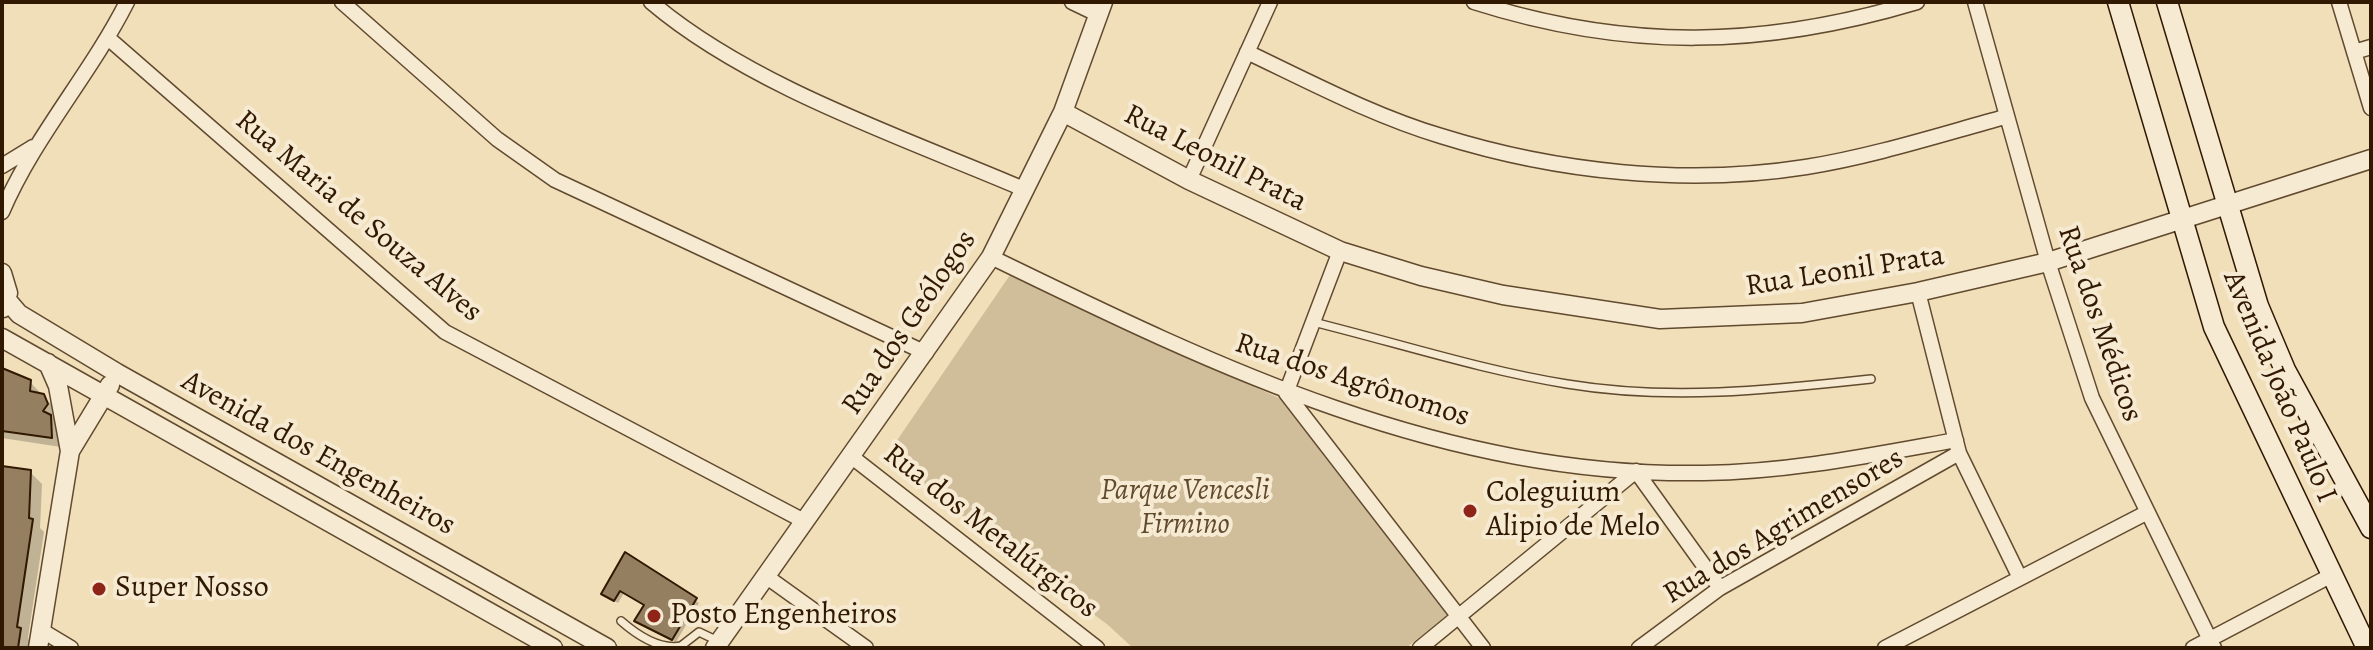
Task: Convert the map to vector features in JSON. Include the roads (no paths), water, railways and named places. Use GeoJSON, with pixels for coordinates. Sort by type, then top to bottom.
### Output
{"type":"FeatureCollection","features":[{"type":"Feature","properties":{"kind":"main road","name":"Avenida João Paulo I"},"geometry":{"type":"LineString","coordinates":[[2118,2],[2214,327],[2330,576],[2367,648]]}},
{"type":"Feature","properties":{"kind":"main road","name":"Avenida João Paulo I"},"geometry":{"type":"LineString","coordinates":[[2167,2],[2258,306],[2285,370],[2371,528]]}},
{"type":"Feature","properties":{"kind":"street"},"geometry":{"type":"LineString","coordinates":[[2,212],[37,145],[108,38],[127,2]]}},
{"type":"Feature","properties":{"kind":"street"},"geometry":{"type":"LineString","coordinates":[[342,2],[497,139],[555,180],[926,353]]}},
{"type":"Feature","properties":{"kind":"street"},"geometry":{"type":"LineString","coordinates":[[651,2],[682,29],[771,80],[1026,190]]}},
{"type":"Feature","properties":{"kind":"street"},"geometry":{"type":"LineString","coordinates":[[1072,2],[1100,8]]}},
{"type":"Feature","properties":{"kind":"street"},"geometry":{"type":"LineString","coordinates":[[1189,180],[1270,2]]}},
{"type":"Feature","properties":{"kind":"street"},"geometry":{"type":"LineString","coordinates":[[1474,2],[1536,21],[1603,34],[1679,40],[1776,33],[1850,22],[1917,2]]}},
{"type":"Feature","properties":{"kind":"street","name":"Rua dos Médicos"},"geometry":{"type":"LineString","coordinates":[[1975,2],[2005,117],[2092,398],[2212,644]]}},
{"type":"Feature","properties":{"kind":"street"},"geometry":{"type":"LineString","coordinates":[[2339,2],[2371,108]]}},
{"type":"Feature","properties":{"kind":"street","name":"Rua dos Geólogos"},"geometry":{"type":"LineString","coordinates":[[717,645],[991,257],[1063,112],[1100,8]]}},
{"type":"Feature","properties":{"kind":"street","name":"Rua Maria de Souza Alves"},"geometry":{"type":"LineString","coordinates":[[108,38],[445,332],[804,521]]}},
{"type":"Feature","properties":{"kind":"street"},"geometry":{"type":"LineString","coordinates":[[2354,52],[2371,47]]}},
{"type":"Feature","properties":{"kind":"street"},"geometry":{"type":"LineString","coordinates":[[1247,52],[1360,106],[1440,136],[1581,169],[1726,173],[1803,167],[1864,156],[2005,117]]}},
{"type":"Feature","properties":{"kind":"street","name":"Rua Leonil Prata"},"geometry":{"type":"LineString","coordinates":[[1063,112],[1189,180],[1340,251],[1421,276],[1503,295],[1660,319],[1802,313],[1918,292],[2048,262],[2181,217],[2371,159]]}},
{"type":"Feature","properties":{"kind":"street"},"geometry":{"type":"LineString","coordinates":[[2,166],[37,145]]}},
{"type":"Feature","properties":{"kind":"street"},"geometry":{"type":"LineString","coordinates":[[1340,251],[1286,393],[1483,648]]}},
{"type":"Feature","properties":{"kind":"street","name":"Rua dos Agrônomos"},"geometry":{"type":"LineString","coordinates":[[991,257],[1172,345],[1286,393],[1376,423],[1466,447],[1558,464],[1704,473],[1822,464],[1958,447]]}},
{"type":"Feature","properties":{"kind":"street"},"geometry":{"type":"LineString","coordinates":[[3,270],[4,305]]}},
{"type":"Feature","properties":{"kind":"street"},"geometry":{"type":"LineString","coordinates":[[1918,292],[1958,447],[2020,578]]}},
{"type":"Feature","properties":{"kind":"street","name":"Avenida dos Engenheiros"},"geometry":{"type":"LineString","coordinates":[[4,305],[117,373],[607,648]]}},
{"type":"Feature","properties":{"kind":"street","name":"Avenida dos Engenheiros"},"geometry":{"type":"LineString","coordinates":[[2,338],[553,648]]}},
{"type":"Feature","properties":{"kind":"street"},"geometry":{"type":"LineString","coordinates":[[48,363],[60,395],[70,451],[40,639],[71,648]]}},
{"type":"Feature","properties":{"kind":"street"},"geometry":{"type":"LineString","coordinates":[[70,451],[117,373]]}},
{"type":"Feature","properties":{"kind":"street","name":"Rua dos Agrimensores"},"geometry":{"type":"LineString","coordinates":[[1639,648],[1720,588],[1958,447]]}},
{"type":"Feature","properties":{"kind":"street","name":"Rua dos Metalúrgicos"},"geometry":{"type":"LineString","coordinates":[[852,457],[1097,648]]}},
{"type":"Feature","properties":{"kind":"street"},"geometry":{"type":"LineString","coordinates":[[1420,648],[1636,471],[1720,588]]}},
{"type":"Feature","properties":{"kind":"street"},"geometry":{"type":"LineString","coordinates":[[1885,648],[2146,513]]}},
{"type":"Feature","properties":{"kind":"street"},"geometry":{"type":"LineString","coordinates":[[2193,648],[2212,644],[2330,576]]}},
{"type":"Feature","properties":{"kind":"street"},"geometry":{"type":"LineString","coordinates":[[767,577],[866,648]]}},
{"type":"Feature","properties":{"kind":"street"},"geometry":{"type":"LineString","coordinates":[[565,648],[575,629]]}},
{"type":"Feature","properties":{"kind":"lane"},"geometry":{"type":"LineString","coordinates":[[1313,322],[1489,370],[1584,386],[1651,393],[1721,393],[1871,379]]}},
{"type":"Feature","properties":{"kind":"lane"},"geometry":{"type":"LineString","coordinates":[[621,621],[636,634],[659,645],[681,646],[699,632],[717,645]]}},
{"type":"Feature","properties":{"kind":"place","name":"Coleguium Alipio de Melo"},"geometry":{"type":"Point","coordinates":[1470,511]}},
{"type":"Feature","properties":{"kind":"place","name":"Super Nosso"},"geometry":{"type":"Point","coordinates":[99,589]}},
{"type":"Feature","properties":{"kind":"place","name":"Posto Engenheiros"},"geometry":{"type":"Point","coordinates":[654,616]}},
{"type":"Feature","properties":{"kind":"park label","name":"Parque Vencesli Firmino"},"geometry":{"type":"Point","coordinates":[1185,509]}}]}
